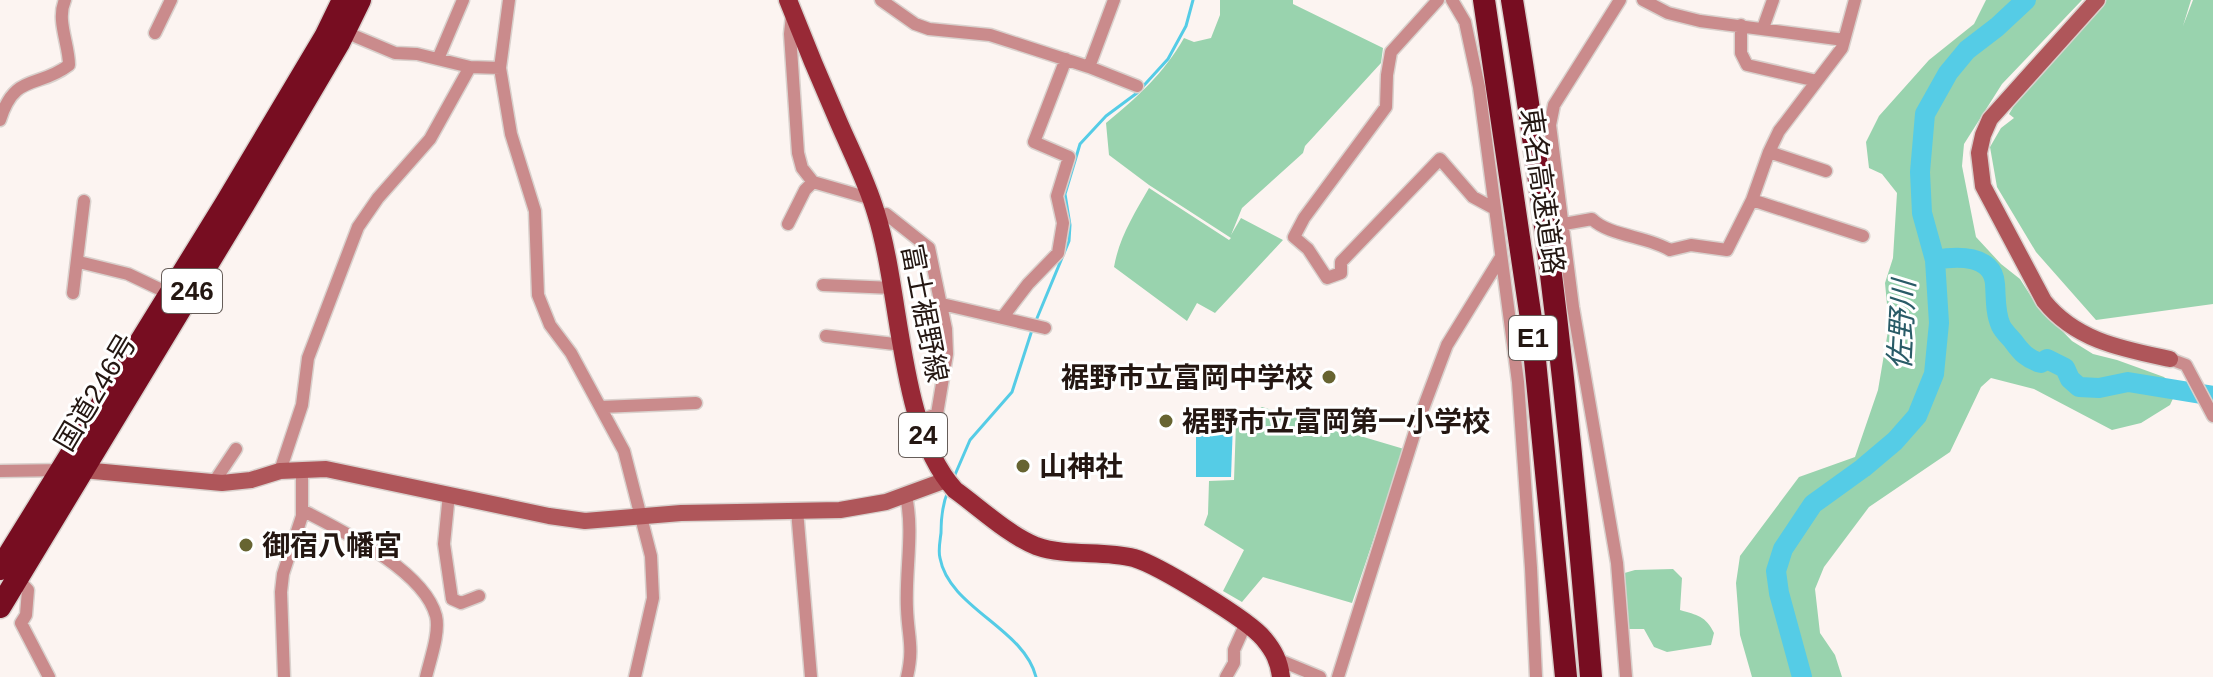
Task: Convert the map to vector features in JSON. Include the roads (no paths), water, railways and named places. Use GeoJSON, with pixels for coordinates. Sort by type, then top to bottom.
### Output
{"type":"FeatureCollection","features":[{"type":"Feature","properties":{"kind":"highway","name":"国道246号"},"geometry":{"type":"LineString","coordinates":[[73,470],[170,294],[325,37],[343,0]]}},
{"type":"Feature","properties":{"kind":"highway","name":"国道246号"},"geometry":{"type":"LineString","coordinates":[[0,607],[6,571],[244,204],[345,32],[360,0]]}},
{"type":"Feature","properties":{"kind":"highway","name":"東名高速道路"},"geometry":{"type":"LineString","coordinates":[[1484,0],[1531,319],[1566,677]]}},
{"type":"Feature","properties":{"kind":"highway","name":"東名高速道路"},"geometry":{"type":"LineString","coordinates":[[1512,0],[1556,314],[1581,546],[1591,677]]}},
{"type":"Feature","properties":{"kind":"main road","name":"富士裾野線"},"geometry":{"type":"LineString","coordinates":[[789,4],[875,208],[918,421],[929,452],[946,480],[955,490],[1024,540],[1039,547],[1134,558],[1157,567],[1262,636],[1280,668]]}},
{"type":"Feature","properties":{"kind":"street"},"geometry":{"type":"LineString","coordinates":[[0,120],[5,103],[19,87],[69,65],[62,26],[65,0]]}},
{"type":"Feature","properties":{"kind":"street"},"geometry":{"type":"LineString","coordinates":[[155,33],[171,0]]}},
{"type":"Feature","properties":{"kind":"street"},"geometry":{"type":"LineString","coordinates":[[438,59],[463,0]]}},
{"type":"Feature","properties":{"kind":"street"},"geometry":{"type":"LineString","coordinates":[[509,0],[500,68],[511,134],[535,211],[538,295],[550,325],[571,353],[624,451],[651,556],[653,598],[635,677]]}},
{"type":"Feature","properties":{"kind":"street"},"geometry":{"type":"LineString","coordinates":[[881,0],[904,17],[929,29],[990,35],[1137,86]]}},
{"type":"Feature","properties":{"kind":"street"},"geometry":{"type":"LineString","coordinates":[[1089,67],[1114,0]]}},
{"type":"Feature","properties":{"kind":"street"},"geometry":{"type":"LineString","coordinates":[[1438,0],[1391,52],[1386,107],[1304,218],[1294,237],[1308,249],[1327,278],[1341,273],[1341,262],[1440,159],[1473,197],[1495,209]]}},
{"type":"Feature","properties":{"kind":"street"},"geometry":{"type":"LineString","coordinates":[[1452,0],[1465,22],[1479,87],[1518,382],[1536,677]]}},
{"type":"Feature","properties":{"kind":"street"},"geometry":{"type":"LineString","coordinates":[[1620,0],[1554,105],[1550,125],[1573,307],[1617,563],[1626,677]]}},
{"type":"Feature","properties":{"kind":"street"},"geometry":{"type":"LineString","coordinates":[[1643,0],[1668,13],[1700,21],[1844,40]]}},
{"type":"Feature","properties":{"kind":"street"},"geometry":{"type":"LineString","coordinates":[[1763,28],[1773,0]]}},
{"type":"Feature","properties":{"kind":"street"},"geometry":{"type":"LineString","coordinates":[[1564,224],[1592,219],[1599,227],[1656,242],[1670,250],[1691,245],[1727,250],[1752,200],[1779,131],[1842,48],[1855,0]]}},
{"type":"Feature","properties":{"kind":"street"},"geometry":{"type":"LineString","coordinates":[[2097,0],[1990,119],[1979,153],[1983,186],[2044,301],[2057,317],[2097,341],[2186,365],[2213,416]]}},
{"type":"Feature","properties":{"kind":"street"},"geometry":{"type":"LineString","coordinates":[[789,4],[798,153],[802,168],[813,182],[886,214],[929,248],[942,304],[947,354],[937,414],[918,421]]}},
{"type":"Feature","properties":{"kind":"street"},"geometry":{"type":"LineString","coordinates":[[1741,25],[1741,53],[1747,65],[1817,81]]}},
{"type":"Feature","properties":{"kind":"street"},"geometry":{"type":"LineString","coordinates":[[345,32],[395,53],[470,67],[500,68]]}},
{"type":"Feature","properties":{"kind":"street"},"geometry":{"type":"LineString","coordinates":[[1002,318],[1028,284],[1055,259],[1060,243],[1063,223],[1057,196],[1069,157],[1034,142],[1066,59]]}},
{"type":"Feature","properties":{"kind":"street"},"geometry":{"type":"LineString","coordinates":[[280,471],[302,405],[308,358],[358,227],[430,139],[470,67]]}},
{"type":"Feature","properties":{"kind":"street"},"geometry":{"type":"LineString","coordinates":[[0,88],[5,103]]}},
{"type":"Feature","properties":{"kind":"street"},"geometry":{"type":"LineString","coordinates":[[1769,152],[1826,171]]}},
{"type":"Feature","properties":{"kind":"street"},"geometry":{"type":"LineString","coordinates":[[788,224],[805,190],[813,182]]}},
{"type":"Feature","properties":{"kind":"street"},"geometry":{"type":"LineString","coordinates":[[1752,200],[1863,236]]}},
{"type":"Feature","properties":{"kind":"street"},"geometry":{"type":"LineString","coordinates":[[73,293],[84,201]]}},
{"type":"Feature","properties":{"kind":"street"},"geometry":{"type":"LineString","coordinates":[[1338,677],[1418,422],[1447,345],[1501,257]]}},
{"type":"Feature","properties":{"kind":"street"},"geometry":{"type":"LineString","coordinates":[[79,262],[128,274],[170,294]]}},
{"type":"Feature","properties":{"kind":"street"},"geometry":{"type":"LineString","coordinates":[[823,285],[893,288]]}},
{"type":"Feature","properties":{"kind":"street"},"geometry":{"type":"LineString","coordinates":[[942,304],[1045,328]]}},
{"type":"Feature","properties":{"kind":"street"},"geometry":{"type":"LineString","coordinates":[[826,336],[903,345]]}},
{"type":"Feature","properties":{"kind":"street"},"geometry":{"type":"LineString","coordinates":[[601,407],[696,403]]}},
{"type":"Feature","properties":{"kind":"street"},"geometry":{"type":"LineString","coordinates":[[214,482],[236,449]]}},
{"type":"Feature","properties":{"kind":"street"},"geometry":{"type":"LineString","coordinates":[[0,471],[73,470],[214,482],[251,480],[280,471],[334,471],[585,521],[694,512],[869,507],[946,480]]}},
{"type":"Feature","properties":{"kind":"street"},"geometry":{"type":"LineString","coordinates":[[284,677],[281,592],[283,574],[302,510],[302,470]]}},
{"type":"Feature","properties":{"kind":"street"},"geometry":{"type":"LineString","coordinates":[[449,494],[444,544],[452,599],[461,603],[479,596]]}},
{"type":"Feature","properties":{"kind":"street"},"geometry":{"type":"LineString","coordinates":[[906,496],[911,516],[907,610],[912,645],[907,677]]}},
{"type":"Feature","properties":{"kind":"street"},"geometry":{"type":"LineString","coordinates":[[302,510],[371,549],[427,593],[437,618],[426,677]]}},
{"type":"Feature","properties":{"kind":"street"},"geometry":{"type":"LineString","coordinates":[[797,510],[811,677]]}},
{"type":"Feature","properties":{"kind":"street"},"geometry":{"type":"LineString","coordinates":[[6,571],[28,590],[26,615],[21,623],[49,677]]}},
{"type":"Feature","properties":{"kind":"street"},"geometry":{"type":"LineString","coordinates":[[1226,677],[1234,663],[1234,650],[1246,623]]}},
{"type":"Feature","properties":{"kind":"street"},"geometry":{"type":"LineString","coordinates":[[1280,668],[1320,677]]}},
{"type":"Feature","properties":{"kind":"water"},"geometry":{"type":"Polygon","coordinates":[[[1196,422],[1233,423],[1231,477],[1196,477],[1196,422]]]}},
{"type":"Feature","properties":{"kind":"waterway"},"geometry":{"type":"LineString","coordinates":[[1035,323],[1069,241],[1065,194],[1080,144],[1106,116],[1137,93],[1168,59],[1186,26],[1193,0]]}},
{"type":"Feature","properties":{"kind":"waterway","name":"佐野川"},"geometry":{"type":"LineString","coordinates":[[1802,677],[1779,593],[1776,571],[1783,549],[1813,504],[1895,441],[1917,416],[1934,374],[1939,323],[1935,260],[1922,213],[1920,172],[1925,114],[1948,73],[1967,50],[2026,0]]}},
{"type":"Feature","properties":{"kind":"waterway"},"geometry":{"type":"LineString","coordinates":[[1935,260],[1972,259],[1988,267],[1993,274],[1998,316],[2004,330],[2028,357],[2041,363],[2047,359],[2065,368],[2070,379],[2079,387],[2099,388],[2128,382],[2213,396]]}},
{"type":"Feature","properties":{"kind":"waterway"},"geometry":{"type":"LineString","coordinates":[[954,477],[970,440],[1012,392],[1032,330]]}},
{"type":"Feature","properties":{"kind":"waterway"},"geometry":{"type":"LineString","coordinates":[[948,491],[942,512],[939,549],[946,575],[971,605],[1017,645],[1029,660],[1036,677]]}},
{"type":"Feature","properties":{"kind":"place","name":"裾野市立富岡中学校"},"geometry":{"type":"Point","coordinates":[1329,377]}},
{"type":"Feature","properties":{"kind":"place","name":"裾野市立富岡第一小学校"},"geometry":{"type":"Point","coordinates":[1166,421]}},
{"type":"Feature","properties":{"kind":"place","name":"山神社"},"geometry":{"type":"Point","coordinates":[1023,466]}},
{"type":"Feature","properties":{"kind":"place","name":"御宿八幡宮"},"geometry":{"type":"Point","coordinates":[246,545]}}]}
